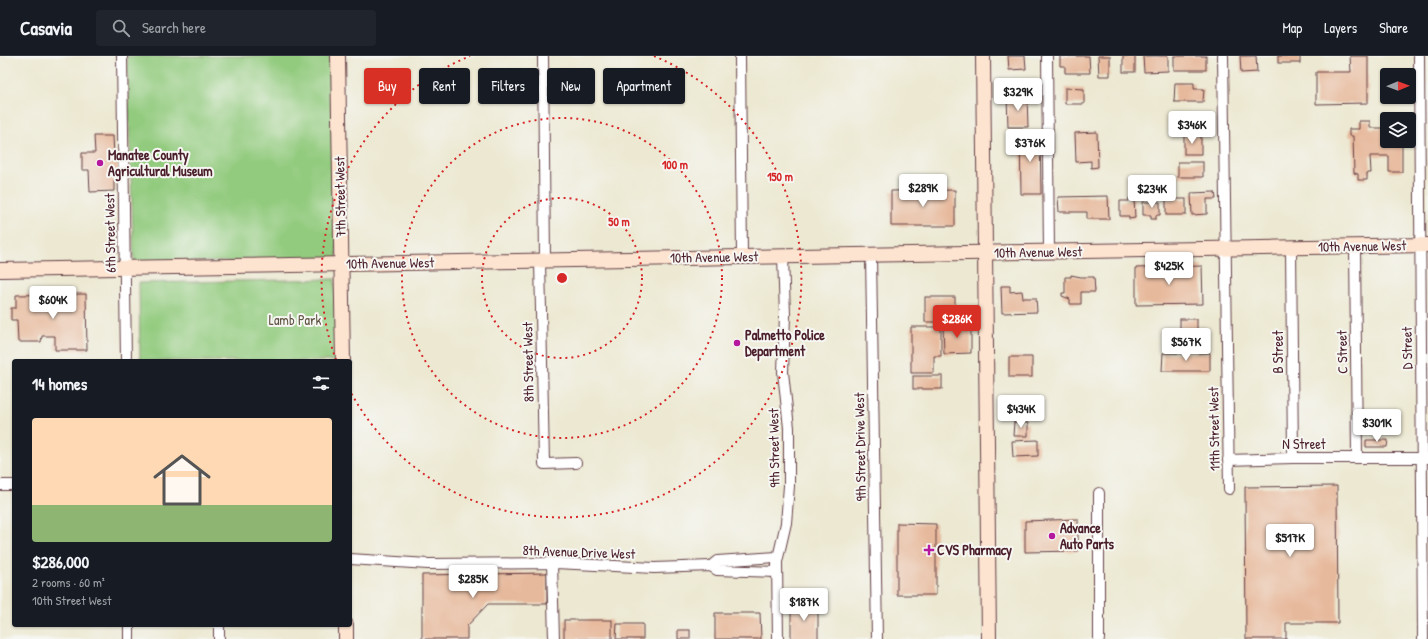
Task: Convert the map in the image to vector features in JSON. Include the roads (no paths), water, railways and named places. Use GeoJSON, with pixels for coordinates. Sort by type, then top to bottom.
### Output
{"type":"FeatureCollection","features":[{"type":"Feature","properties":{"kind":"street","name":"6th Street West"},"geometry":{"type":"LineString","coordinates":[[122,56],[126,359]]}},
{"type":"Feature","properties":{"kind":"street","name":"7th Street West"},"geometry":{"type":"LineString","coordinates":[[338,56],[342,359]]}},
{"type":"Feature","properties":{"kind":"street","name":"8th Street West"},"geometry":{"type":"LineString","coordinates":[[543,56],[542,260],[544,464],[576,463]]}},
{"type":"Feature","properties":{"kind":"street"},"geometry":{"type":"LineString","coordinates":[[740,56],[742,256]]}},
{"type":"Feature","properties":{"kind":"street"},"geometry":{"type":"LineString","coordinates":[[983,56],[988,639]]}},
{"type":"Feature","properties":{"kind":"street"},"geometry":{"type":"LineString","coordinates":[[1047,56],[1049,252]]}},
{"type":"Feature","properties":{"kind":"street","name":"11th Street West"},"geometry":{"type":"LineString","coordinates":[[1223,56],[1229,489]]}},
{"type":"Feature","properties":{"kind":"street","name":"D Street"},"geometry":{"type":"LineString","coordinates":[[1419,56],[1424,245],[1425,458],[1423,639]]}},
{"type":"Feature","properties":{"kind":"street","name":"10th Avenue West"},"geometry":{"type":"LineString","coordinates":[[0,270],[1424,245]]}},
{"type":"Feature","properties":{"kind":"street","name":"C Street"},"geometry":{"type":"LineString","coordinates":[[1355,246],[1357,458]]}},
{"type":"Feature","properties":{"kind":"street","name":"B Street"},"geometry":{"type":"LineString","coordinates":[[1292,247],[1292,458]]}},
{"type":"Feature","properties":{"kind":"street","name":"9th Street Drive West"},"geometry":{"type":"LineString","coordinates":[[871,255],[877,639]]}},
{"type":"Feature","properties":{"kind":"street","name":"9th Street West"},"geometry":{"type":"LineString","coordinates":[[778,639],[777,558],[786,523],[790,486],[789,428],[783,372],[783,256]]}},
{"type":"Feature","properties":{"kind":"street","name":"N Street"},"geometry":{"type":"LineString","coordinates":[[1228,460],[1292,458],[1425,458]]}},
{"type":"Feature","properties":{"kind":"street"},"geometry":{"type":"LineString","coordinates":[[0,485],[12,484]]}},
{"type":"Feature","properties":{"kind":"street"},"geometry":{"type":"LineString","coordinates":[[1099,493],[1099,639]]}},
{"type":"Feature","properties":{"kind":"street","name":"8th Avenue Drive West"},"geometry":{"type":"LineString","coordinates":[[711,566],[717,561],[777,558]]}},
{"type":"Feature","properties":{"kind":"street","name":"8th Avenue Drive West"},"geometry":{"type":"LineString","coordinates":[[352,559],[428,564],[552,563],[654,568],[711,566],[717,570],[776,572]]}},
{"type":"Feature","properties":{"kind":"street"},"geometry":{"type":"LineString","coordinates":[[552,563],[554,639]]}},
{"type":"Feature","properties":{"kind":"street"},"geometry":{"type":"LineString","coordinates":[[129,627],[129,639]]}},
{"type":"Feature","properties":{"kind":"street"},"geometry":{"type":"LineString","coordinates":[[219,627],[219,639]]}},
{"type":"Feature","properties":{"kind":"street"},"geometry":{"type":"LineString","coordinates":[[346,627],[346,639]]}},
{"type":"Feature","properties":{"kind":"place","name":"Manatee County Agricultural Museum"},"geometry":{"type":"Point","coordinates":[100,163]}},
{"type":"Feature","properties":{"kind":"place","name":"Palmetto Police Department"},"geometry":{"type":"Point","coordinates":[737,343]}},
{"type":"Feature","properties":{"kind":"place","name":"Advance Auto Parts"},"geometry":{"type":"Point","coordinates":[1052,536]}},
{"type":"Feature","properties":{"kind":"place","name":"CVS Pharmacy"},"geometry":{"type":"Point","coordinates":[929,550]}},
{"type":"Feature","properties":{"kind":"park label","name":"Lamb Park"},"geometry":{"type":"Point","coordinates":[295,320]}}]}
